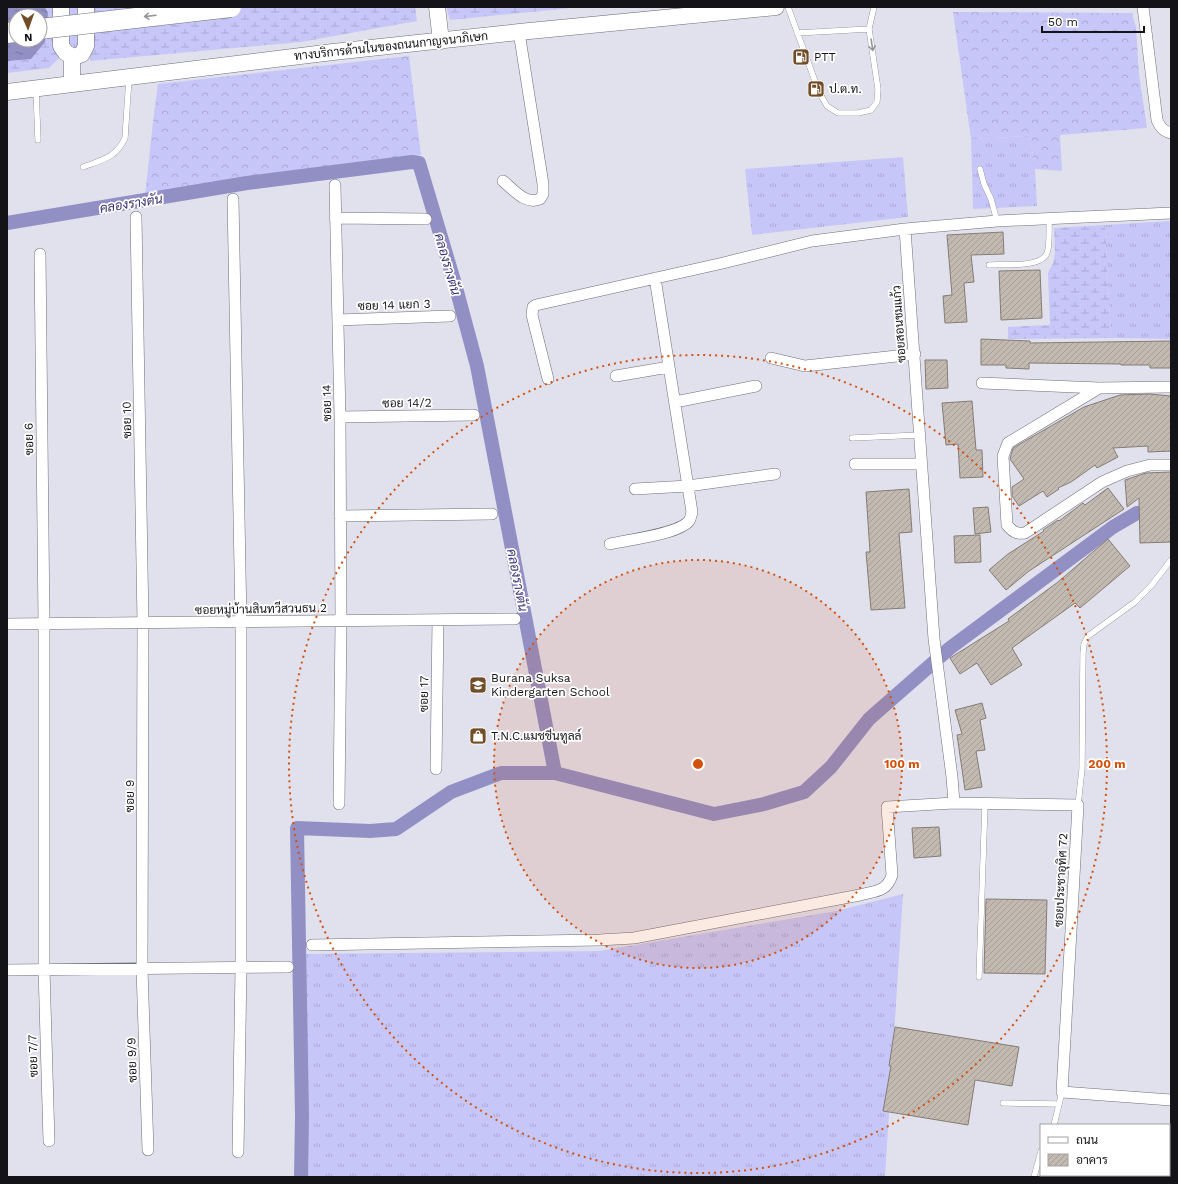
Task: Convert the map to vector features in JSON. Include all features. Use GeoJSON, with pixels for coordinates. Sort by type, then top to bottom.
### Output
{"type":"FeatureCollection","features":[{"type":"Feature","properties":{"kind":"highway"},"geometry":{"type":"LineString","coordinates":[[48,28],[231,7]]}},
{"type":"Feature","properties":{"kind":"main road"},"geometry":{"type":"LineString","coordinates":[[61,7],[61,46],[66,54],[72,56],[82,54],[86,46],[86,7]]}},
{"type":"Feature","properties":{"kind":"main road"},"geometry":{"type":"LineString","coordinates":[[437,7],[442,41]]}},
{"type":"Feature","properties":{"kind":"main road","name":"ทางบริการด้านในของถนนกาญจนาภิเษก"},"geometry":{"type":"LineString","coordinates":[[7,92],[333,52],[747,8],[776,7]]}},
{"type":"Feature","properties":{"kind":"main road"},"geometry":{"type":"LineString","coordinates":[[72,56],[72,84]]}},
{"type":"Feature","properties":{"kind":"street"},"geometry":{"type":"LineString","coordinates":[[1143,7],[1157,120],[1160,127],[1166,132],[1171,132]]}},
{"type":"Feature","properties":{"kind":"street"},"geometry":{"type":"LineString","coordinates":[[503,181],[525,199],[540,199],[543,194],[543,184],[519,32]]}},
{"type":"Feature","properties":{"kind":"street","name":"ซอย 14"},"geometry":{"type":"LineString","coordinates":[[335,185],[340,416],[341,621],[339,804]]}},
{"type":"Feature","properties":{"kind":"street"},"geometry":{"type":"LineString","coordinates":[[233,199],[241,622],[238,1152]]}},
{"type":"Feature","properties":{"kind":"street"},"geometry":{"type":"LineString","coordinates":[[548,379],[532,315],[533,307],[542,303],[812,241],[905,229],[997,221],[1171,213]]}},
{"type":"Feature","properties":{"kind":"street","name":"ซอย 10"},"geometry":{"type":"LineString","coordinates":[[136,217],[143,623]]}},
{"type":"Feature","properties":{"kind":"street"},"geometry":{"type":"LineString","coordinates":[[335,218],[426,219]]}},
{"type":"Feature","properties":{"kind":"street","name":"ซอยสอนชมแก้ว"},"geometry":{"type":"LineString","coordinates":[[905,229],[934,639],[954,803]]}},
{"type":"Feature","properties":{"kind":"street","name":"ซอย 6"},"geometry":{"type":"LineString","coordinates":[[40,254],[44,623],[44,969]]}},
{"type":"Feature","properties":{"kind":"street"},"geometry":{"type":"LineString","coordinates":[[610,544],[671,531],[684,525],[690,520],[692,512],[655,278]]}},
{"type":"Feature","properties":{"kind":"street","name":"ซอย 14 แยก 3"},"geometry":{"type":"LineString","coordinates":[[338,320],[450,316]]}},
{"type":"Feature","properties":{"kind":"street"},"geometry":{"type":"LineString","coordinates":[[771,358],[805,366],[914,354]]}},
{"type":"Feature","properties":{"kind":"street"},"geometry":{"type":"LineString","coordinates":[[616,376],[669,367]]}},
{"type":"Feature","properties":{"kind":"street"},"geometry":{"type":"LineString","coordinates":[[982,383],[1099,388],[1171,387]]}},
{"type":"Feature","properties":{"kind":"street"},"geometry":{"type":"LineString","coordinates":[[675,402],[756,386]]}},
{"type":"Feature","properties":{"kind":"street"},"geometry":{"type":"LineString","coordinates":[[1099,388],[1008,443],[1003,456],[1007,525],[1012,531],[1017,534],[1025,533],[1102,482],[1127,471],[1150,465],[1171,465]]}},
{"type":"Feature","properties":{"kind":"street","name":"ซอย 14/2"},"geometry":{"type":"LineString","coordinates":[[340,416],[474,415]]}},
{"type":"Feature","properties":{"kind":"street"},"geometry":{"type":"LineString","coordinates":[[855,464],[922,464]]}},
{"type":"Feature","properties":{"kind":"street"},"geometry":{"type":"LineString","coordinates":[[635,489],[688,486],[775,474]]}},
{"type":"Feature","properties":{"kind":"street"},"geometry":{"type":"LineString","coordinates":[[340,516],[492,514]]}},
{"type":"Feature","properties":{"kind":"street","name":"ซอยหมู่บ้านสินทวีสวนธน 2"},"geometry":{"type":"LineString","coordinates":[[7,624],[516,619]]}},
{"type":"Feature","properties":{"kind":"street","name":"ซอย 17"},"geometry":{"type":"LineString","coordinates":[[436,769],[438,620]]}},
{"type":"Feature","properties":{"kind":"street","name":"ซอย 9"},"geometry":{"type":"LineString","coordinates":[[142,969],[143,623]]}},
{"type":"Feature","properties":{"kind":"street"},"geometry":{"type":"LineString","coordinates":[[312,945],[634,938],[860,895],[884,888],[890,882],[892,875],[887,807],[954,803],[1078,805]]}},
{"type":"Feature","properties":{"kind":"street","name":"ซอยประชาอุทิศ 72"},"geometry":{"type":"LineString","coordinates":[[1062,1092],[1078,805]]}},
{"type":"Feature","properties":{"kind":"street"},"geometry":{"type":"LineString","coordinates":[[7,970],[288,967]]}},
{"type":"Feature","properties":{"kind":"street","name":"ซอย 7/7"},"geometry":{"type":"LineString","coordinates":[[44,969],[49,1141]]}},
{"type":"Feature","properties":{"kind":"street","name":"ซอย 9/9"},"geometry":{"type":"LineString","coordinates":[[142,969],[148,1150]]}},
{"type":"Feature","properties":{"kind":"street"},"geometry":{"type":"LineString","coordinates":[[1062,1092],[1171,1100]]}},
{"type":"Feature","properties":{"kind":"lane"},"geometry":{"type":"LineString","coordinates":[[788,7],[819,92],[827,106],[838,113],[858,113],[871,110],[877,102],[878,89],[870,29],[874,7]]}},
{"type":"Feature","properties":{"kind":"lane"},"geometry":{"type":"LineString","coordinates":[[798,33],[870,29]]}},
{"type":"Feature","properties":{"kind":"lane"},"geometry":{"type":"LineString","coordinates":[[83,167],[111,156],[118,152],[122,145],[125,138],[129,78]]}},
{"type":"Feature","properties":{"kind":"lane"},"geometry":{"type":"LineString","coordinates":[[36,88],[38,140]]}},
{"type":"Feature","properties":{"kind":"lane"},"geometry":{"type":"LineString","coordinates":[[980,169],[997,221]]}},
{"type":"Feature","properties":{"kind":"lane"},"geometry":{"type":"LineString","coordinates":[[989,265],[1032,263],[1042,260],[1047,253],[1049,219]]}},
{"type":"Feature","properties":{"kind":"lane"},"geometry":{"type":"LineString","coordinates":[[852,438],[920,435]]}},
{"type":"Feature","properties":{"kind":"lane"},"geometry":{"type":"LineString","coordinates":[[1078,805],[1082,769],[1084,644],[1088,636],[1140,597],[1151,586],[1171,560]]}},
{"type":"Feature","properties":{"kind":"lane"},"geometry":{"type":"LineString","coordinates":[[979,977],[985,804]]}},
{"type":"Feature","properties":{"kind":"lane"},"geometry":{"type":"LineString","coordinates":[[1054,1124],[1062,1092]]}},
{"type":"Feature","properties":{"kind":"lane"},"geometry":{"type":"LineString","coordinates":[[1003,1103],[1059,1104]]}},
{"type":"Feature","properties":{"kind":"lane"},"geometry":{"type":"LineString","coordinates":[[1034,1177],[1040,1155]]}},
{"type":"Feature","properties":{"kind":"green space"},"geometry":{"type":"Polygon","coordinates":[[[7,7],[59,7],[59,58],[49,68],[7,73],[7,7]]]}},
{"type":"Feature","properties":{"kind":"green space"},"geometry":{"type":"Polygon","coordinates":[[[65,7],[82,7],[78,49],[70,50],[66,44],[65,7]]]}},
{"type":"Feature","properties":{"kind":"green space"},"geometry":{"type":"Polygon","coordinates":[[[89,7],[415,7],[417,21],[301,42],[90,61],[89,7]]]}},
{"type":"Feature","properties":{"kind":"green space"},"geometry":{"type":"Polygon","coordinates":[[[446,7],[581,7],[450,20],[446,7]]]}},
{"type":"Feature","properties":{"kind":"green space"},"geometry":{"type":"Polygon","coordinates":[[[953,12],[1132,13],[1136,27],[1139,74],[1147,128],[1060,135],[1062,171],[1035,169],[1030,136],[971,139],[953,12]]]}},
{"type":"Feature","properties":{"kind":"green space"},"geometry":{"type":"Polygon","coordinates":[[[409,56],[421,155],[145,196],[158,84],[409,56]]]}},
{"type":"Feature","properties":{"kind":"green space"},"geometry":{"type":"Polygon","coordinates":[[[1030,136],[1035,169],[1037,206],[973,209],[971,139],[1030,136]]]}},
{"type":"Feature","properties":{"kind":"green space"},"geometry":{"type":"Polygon","coordinates":[[[903,157],[908,217],[752,235],[745,169],[903,157]]]}},
{"type":"Feature","properties":{"kind":"green space"},"geometry":{"type":"Polygon","coordinates":[[[1171,221],[1171,339],[1111,338],[1105,225],[1171,221]]]}},
{"type":"Feature","properties":{"kind":"green space"},"geometry":{"type":"Polygon","coordinates":[[[1105,225],[1111,338],[1008,339],[1008,327],[1050,325],[1048,273],[1053,263],[1055,253],[1054,228],[1105,225]]]}},
{"type":"Feature","properties":{"kind":"green space"},"geometry":{"type":"Polygon","coordinates":[[[903,894],[885,1177],[307,1177],[304,954],[599,951],[836,911],[903,894]]]}},
{"type":"Feature","properties":{"kind":"water"},"geometry":{"type":"Polygon","coordinates":[[[7,7],[46,8],[8,8],[8,48],[40,48],[31,59],[7,61],[7,7]]]}},
{"type":"Feature","properties":{"kind":"building"},"geometry":{"type":"Polygon","coordinates":[[[1003,232],[1004,254],[971,255],[974,282],[964,283],[967,322],[945,323],[943,296],[952,295],[947,235],[1003,232]]]}},
{"type":"Feature","properties":{"kind":"building"},"geometry":{"type":"Polygon","coordinates":[[[1040,270],[1042,318],[1001,320],[999,271],[1040,270]]]}},
{"type":"Feature","properties":{"kind":"building"},"geometry":{"type":"Polygon","coordinates":[[[981,339],[1030,341],[1030,343],[1171,341],[1171,368],[1150,368],[1150,365],[1029,363],[1029,369],[1006,368],[1006,365],[981,365],[981,339]]]}},
{"type":"Feature","properties":{"kind":"building"},"geometry":{"type":"Polygon","coordinates":[[[925,360],[947,360],[948,388],[926,389],[925,360]]]}},
{"type":"Feature","properties":{"kind":"building"},"geometry":{"type":"Polygon","coordinates":[[[1149,394],[1171,396],[1171,451],[1148,452],[1148,446],[1113,448],[1118,457],[1097,468],[1095,465],[1071,482],[1058,488],[1059,489],[1047,497],[1043,491],[1019,506],[1012,496],[1012,487],[1024,479],[1010,459],[1013,448],[1084,407],[1120,395],[1149,394]]]}},
{"type":"Feature","properties":{"kind":"building"},"geometry":{"type":"Polygon","coordinates":[[[972,401],[976,450],[982,450],[983,477],[960,478],[958,444],[946,445],[942,403],[972,401]]]}},
{"type":"Feature","properties":{"kind":"building"},"geometry":{"type":"Polygon","coordinates":[[[1171,472],[1171,542],[1140,543],[1139,498],[1127,507],[1125,480],[1146,473],[1171,472]]]}},
{"type":"Feature","properties":{"kind":"building"},"geometry":{"type":"Polygon","coordinates":[[[1108,488],[1124,509],[1029,571],[1006,590],[989,570],[1008,554],[1044,531],[1043,530],[1058,520],[1059,521],[1083,503],[1085,505],[1108,488]]]}},
{"type":"Feature","properties":{"kind":"building"},"geometry":{"type":"Polygon","coordinates":[[[909,489],[912,532],[899,533],[905,608],[871,610],[866,552],[870,552],[866,492],[909,489]]]}},
{"type":"Feature","properties":{"kind":"building"},"geometry":{"type":"Polygon","coordinates":[[[988,507],[991,532],[975,534],[973,508],[988,507]]]}},
{"type":"Feature","properties":{"kind":"building"},"geometry":{"type":"Polygon","coordinates":[[[980,535],[981,562],[955,563],[954,536],[980,535]]]}},
{"type":"Feature","properties":{"kind":"building"},"geometry":{"type":"Polygon","coordinates":[[[1108,539],[1130,566],[1080,608],[1075,603],[1012,648],[1022,665],[991,685],[977,663],[960,674],[950,658],[1009,621],[1008,619],[1058,582],[1108,539]]]}},
{"type":"Feature","properties":{"kind":"building"},"geometry":{"type":"Polygon","coordinates":[[[982,703],[986,718],[980,720],[985,750],[976,751],[982,787],[965,790],[957,735],[962,734],[955,710],[982,703]]]}},
{"type":"Feature","properties":{"kind":"building"},"geometry":{"type":"Polygon","coordinates":[[[939,827],[941,856],[914,858],[912,828],[939,827]]]}},
{"type":"Feature","properties":{"kind":"building"},"geometry":{"type":"Polygon","coordinates":[[[986,899],[1047,900],[1045,974],[984,973],[986,899]]]}},
{"type":"Feature","properties":{"kind":"building"},"geometry":{"type":"Polygon","coordinates":[[[895,1027],[1019,1047],[1012,1086],[975,1080],[968,1125],[883,1111],[891,1066],[889,1066],[895,1027]]]}},
{"type":"Feature","properties":{"kind":"waterway","name":"คลองรางตัน"},"geometry":{"type":"LineString","coordinates":[[7,223],[247,183],[412,162],[419,163],[455,284],[477,366],[555,773]]}},
{"type":"Feature","properties":{"kind":"waterway"},"geometry":{"type":"LineString","coordinates":[[301,1177],[302,1116],[297,828],[370,831],[396,829],[451,792],[501,773],[555,773],[714,814],[764,804],[804,792],[831,767],[869,719],[950,648],[1113,527],[1137,513],[1171,513]]}},
{"type":"Feature","properties":{"kind":"place","name":"PTT"},"geometry":{"type":"Point","coordinates":[801,57]}},
{"type":"Feature","properties":{"kind":"place","name":"ป.ต.ท."},"geometry":{"type":"Point","coordinates":[816,89]}},
{"type":"Feature","properties":{"kind":"place","name":"Burana Suksa Kindergarten School"},"geometry":{"type":"Point","coordinates":[478,685]}},
{"type":"Feature","properties":{"kind":"place","name":"T.N.C.แมชชีนทูลล์"},"geometry":{"type":"Point","coordinates":[478,736]}}]}
